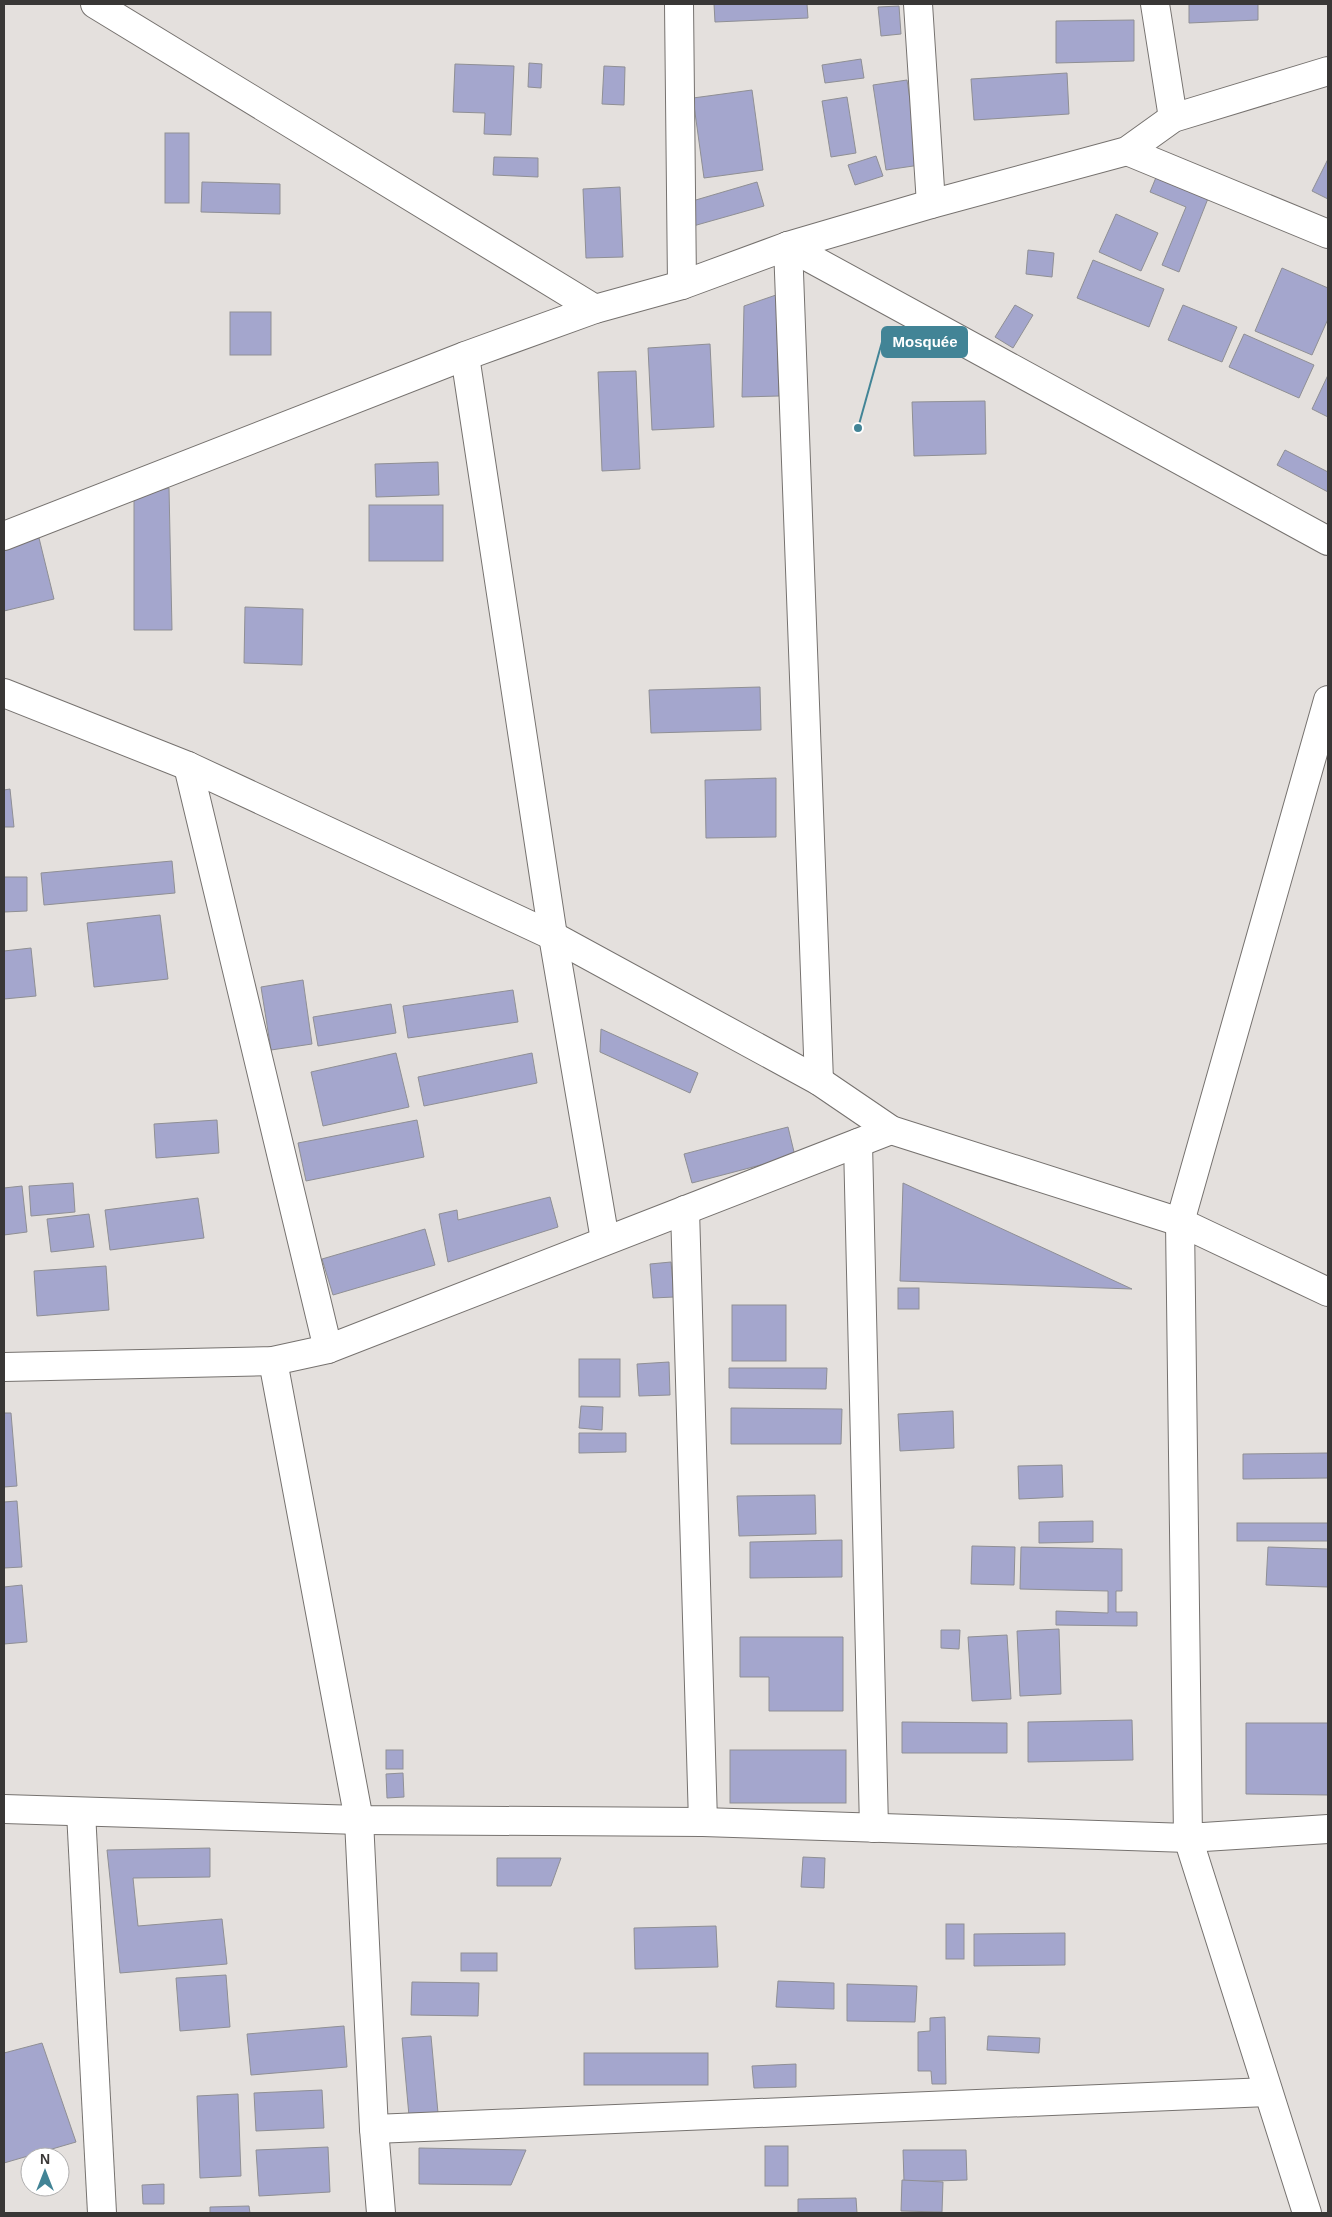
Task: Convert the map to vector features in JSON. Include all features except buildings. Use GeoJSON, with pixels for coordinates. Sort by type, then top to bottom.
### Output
{"type":"FeatureCollection","features":[{"type":"Feature","properties":{"kind":"street"},"geometry":{"type":"LineString","coordinates":[[95,4],[596,309]]}},
{"type":"Feature","properties":{"kind":"street"},"geometry":{"type":"LineString","coordinates":[[680,4],[682,285]]}},
{"type":"Feature","properties":{"kind":"street"},"geometry":{"type":"LineString","coordinates":[[918,4],[931,204]]}},
{"type":"Feature","properties":{"kind":"street"},"geometry":{"type":"LineString","coordinates":[[1154,4],[1173,118]]}},
{"type":"Feature","properties":{"kind":"street"},"geometry":{"type":"LineString","coordinates":[[4,536],[465,356],[596,309],[682,285],[788,246],[931,204],[1128,151],[1173,118],[1328,71]]}},
{"type":"Feature","properties":{"kind":"street"},"geometry":{"type":"LineString","coordinates":[[1128,151],[1328,234]]}},
{"type":"Feature","properties":{"kind":"street"},"geometry":{"type":"LineString","coordinates":[[788,246],[1328,541]]}},
{"type":"Feature","properties":{"kind":"street"},"geometry":{"type":"LineString","coordinates":[[788,246],[819,1081]]}},
{"type":"Feature","properties":{"kind":"street"},"geometry":{"type":"LineString","coordinates":[[465,356],[553,936],[605,1240]]}},
{"type":"Feature","properties":{"kind":"street"},"geometry":{"type":"LineString","coordinates":[[4,693],[188,766],[553,936],[819,1081],[891,1130],[1180,1222],[1328,1292]]}},
{"type":"Feature","properties":{"kind":"street"},"geometry":{"type":"LineString","coordinates":[[1307,2213],[1188,1838],[1180,1222],[1328,700]]}},
{"type":"Feature","properties":{"kind":"street"},"geometry":{"type":"LineString","coordinates":[[188,766],[328,1348]]}},
{"type":"Feature","properties":{"kind":"street"},"geometry":{"type":"LineString","coordinates":[[4,1367],[273,1361],[328,1348],[891,1130]]}},
{"type":"Feature","properties":{"kind":"street"},"geometry":{"type":"LineString","coordinates":[[858,1143],[874,1828]]}},
{"type":"Feature","properties":{"kind":"street"},"geometry":{"type":"LineString","coordinates":[[685,1210],[703,1822]]}},
{"type":"Feature","properties":{"kind":"street"},"geometry":{"type":"LineString","coordinates":[[273,1361],[359,1820],[374,2129],[381,2213]]}},
{"type":"Feature","properties":{"kind":"street"},"geometry":{"type":"LineString","coordinates":[[4,1809],[359,1820],[703,1822],[1188,1838],[1328,1828]]}},
{"type":"Feature","properties":{"kind":"street"},"geometry":{"type":"LineString","coordinates":[[81,1812],[102,2213]]}},
{"type":"Feature","properties":{"kind":"street"},"geometry":{"type":"LineString","coordinates":[[374,2129],[1268,2092]]}},
{"type":"Feature","properties":{"kind":"place","name":"Mosquée"},"geometry":{"type":"Point","coordinates":[858,428]}}]}
